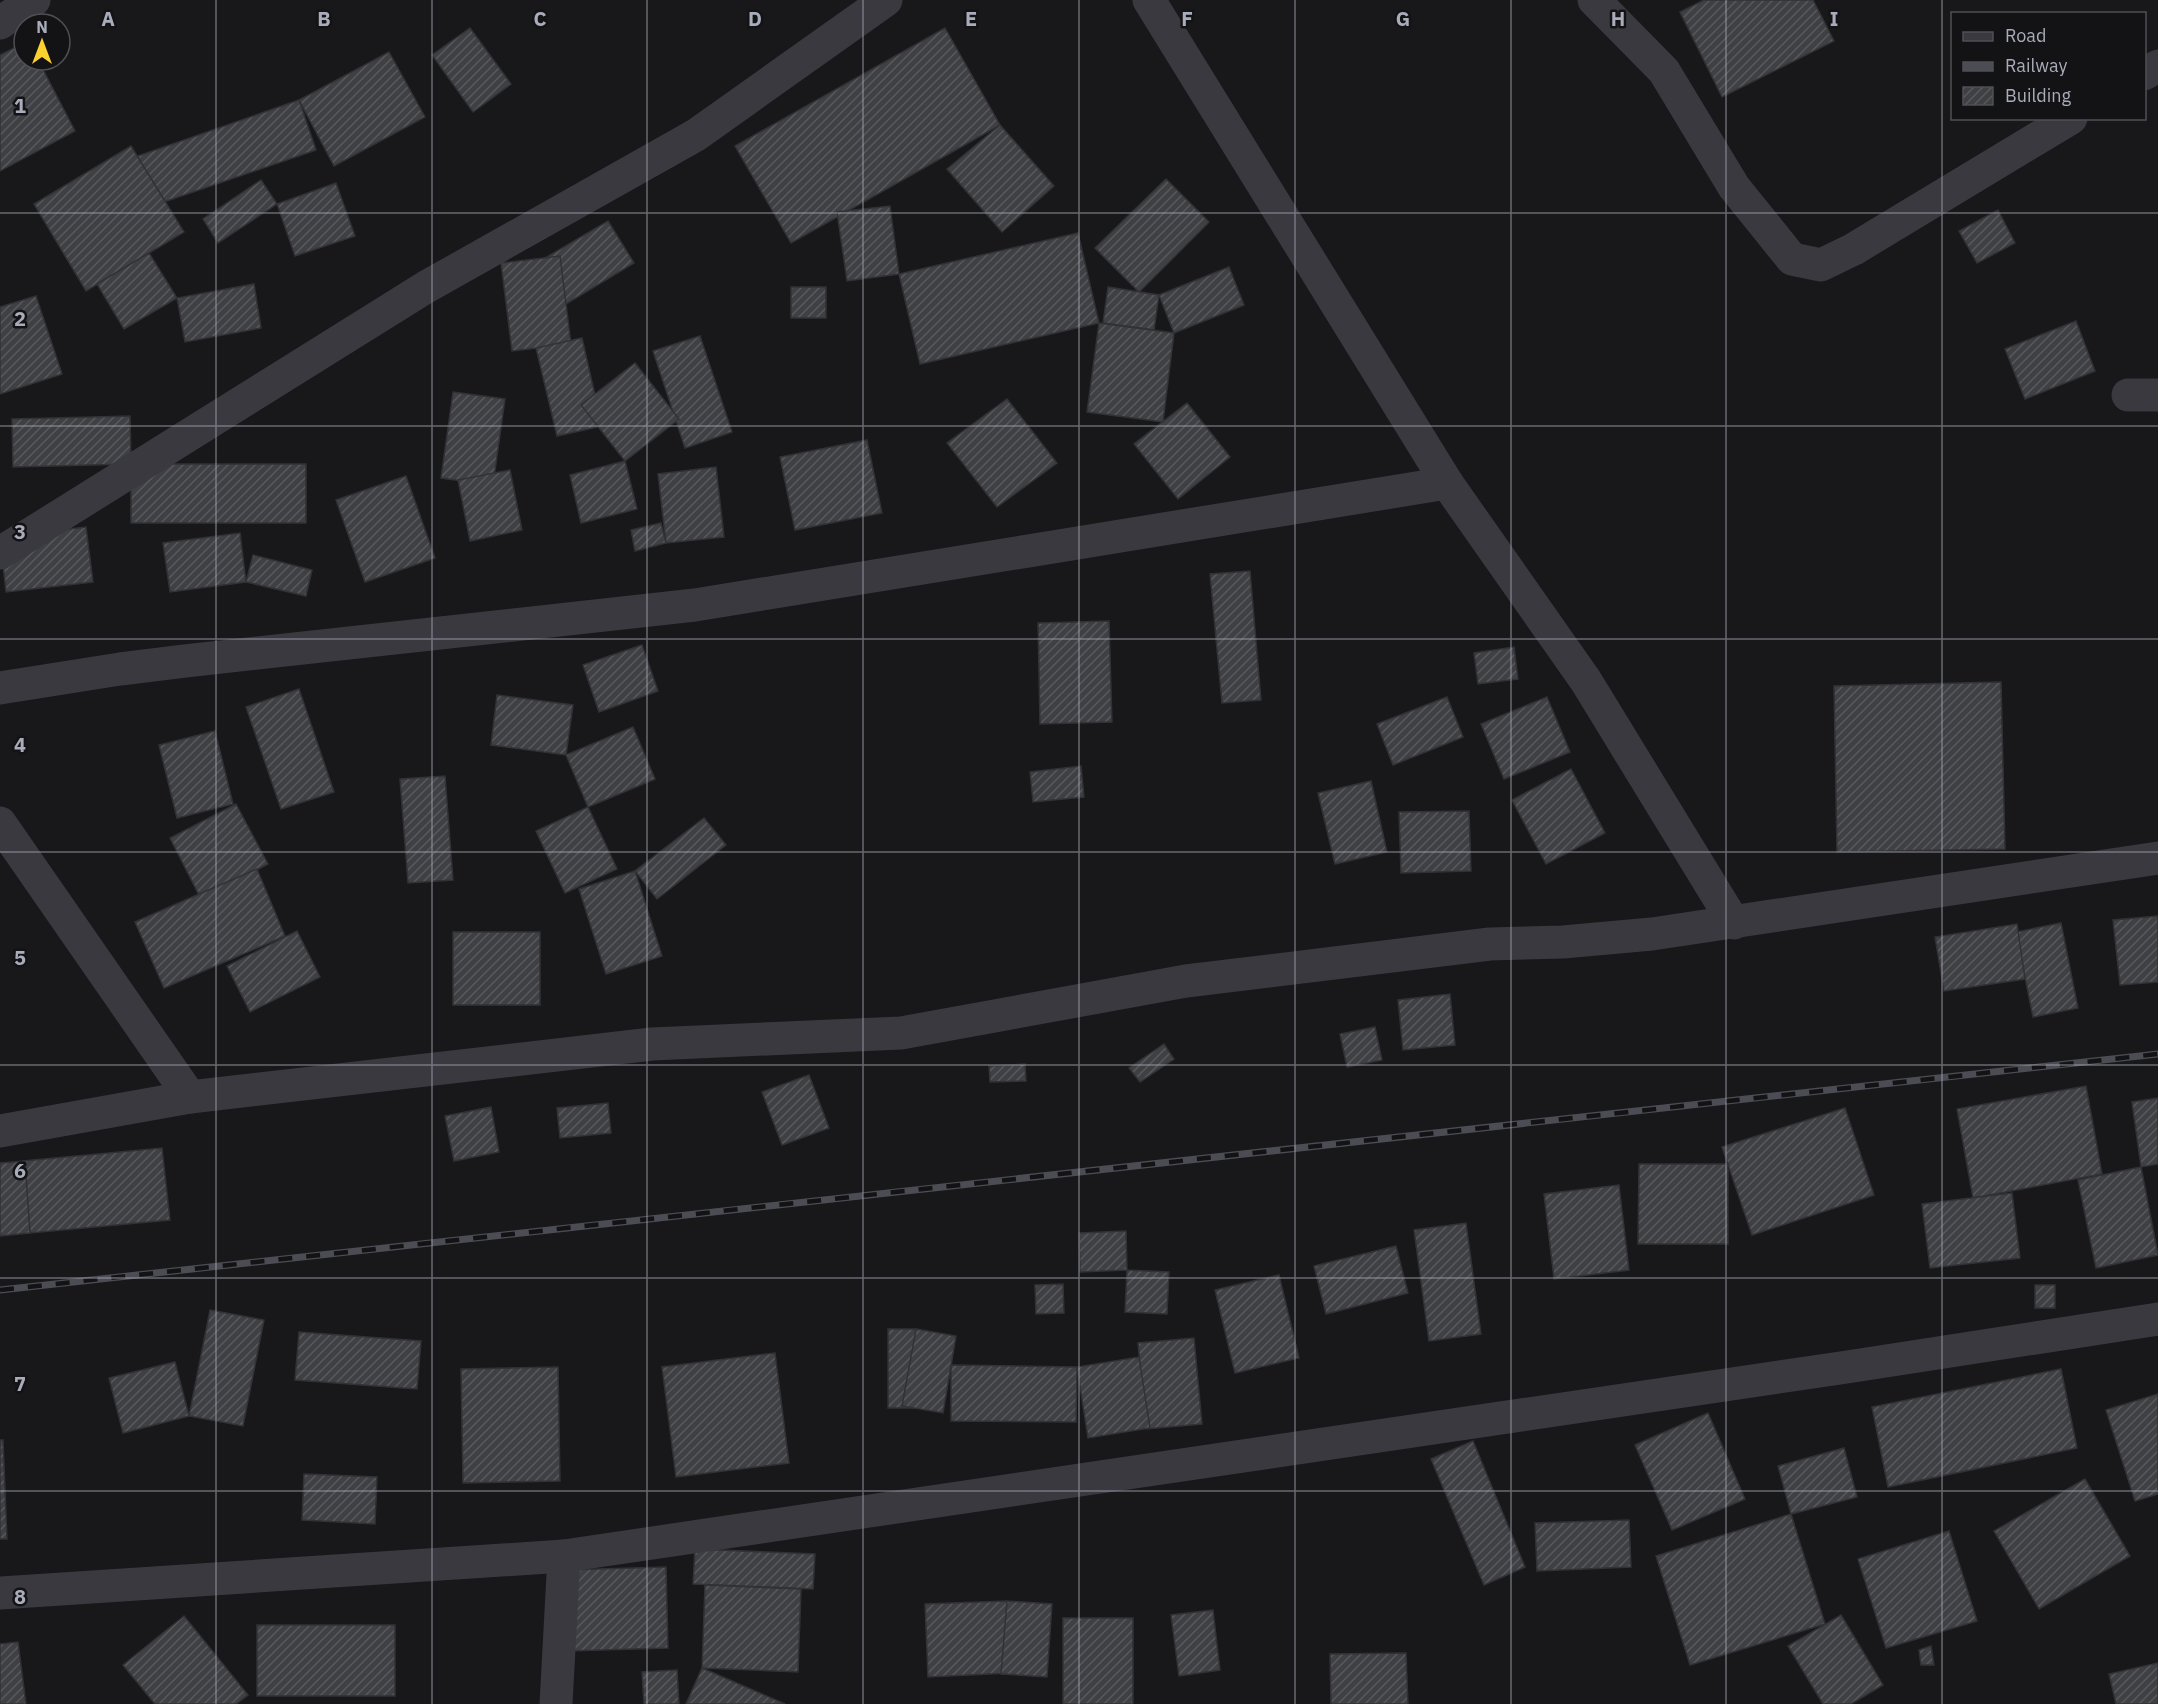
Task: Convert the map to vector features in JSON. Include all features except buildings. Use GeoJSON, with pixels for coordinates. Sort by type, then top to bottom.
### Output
{"type":"FeatureCollection","features":[{"type":"Feature","properties":{"kind":"street"},"geometry":{"type":"LineString","coordinates":[[0,23],[34,0]]}},
{"type":"Feature","properties":{"kind":"street"},"geometry":{"type":"LineString","coordinates":[[0,553],[426,287],[696,135],[886,0]]}},
{"type":"Feature","properties":{"kind":"street"},"geometry":{"type":"LineString","coordinates":[[1149,0],[1447,483],[1586,681],[1734,922]]}},
{"type":"Feature","properties":{"kind":"street"},"geometry":{"type":"LineString","coordinates":[[1594,0],[1664,71],[1734,187],[1792,260],[1821,265],[1854,249],[2068,120]]}},
{"type":"Feature","properties":{"kind":"street"},"geometry":{"type":"LineString","coordinates":[[0,688],[185,661],[695,605],[1447,483]]}},
{"type":"Feature","properties":{"kind":"street"},"geometry":{"type":"LineString","coordinates":[[0,823],[190,1097]]}},
{"type":"Feature","properties":{"kind":"street"},"geometry":{"type":"LineString","coordinates":[[0,1131],[190,1097],[652,1044],[901,1033],[1186,981],[1468,946],[1563,942],[1652,934],[2158,858]]}},
{"type":"Feature","properties":{"kind":"street"},"geometry":{"type":"LineString","coordinates":[[0,1593],[564,1556],[2158,1319]]}},
{"type":"Feature","properties":{"kind":"street"},"geometry":{"type":"LineString","coordinates":[[556,1704],[564,1556]]}},
{"type":"Feature","properties":{"kind":"railway"},"geometry":{"type":"LineString","coordinates":[[0,1290],[2158,1054]]}}]}
